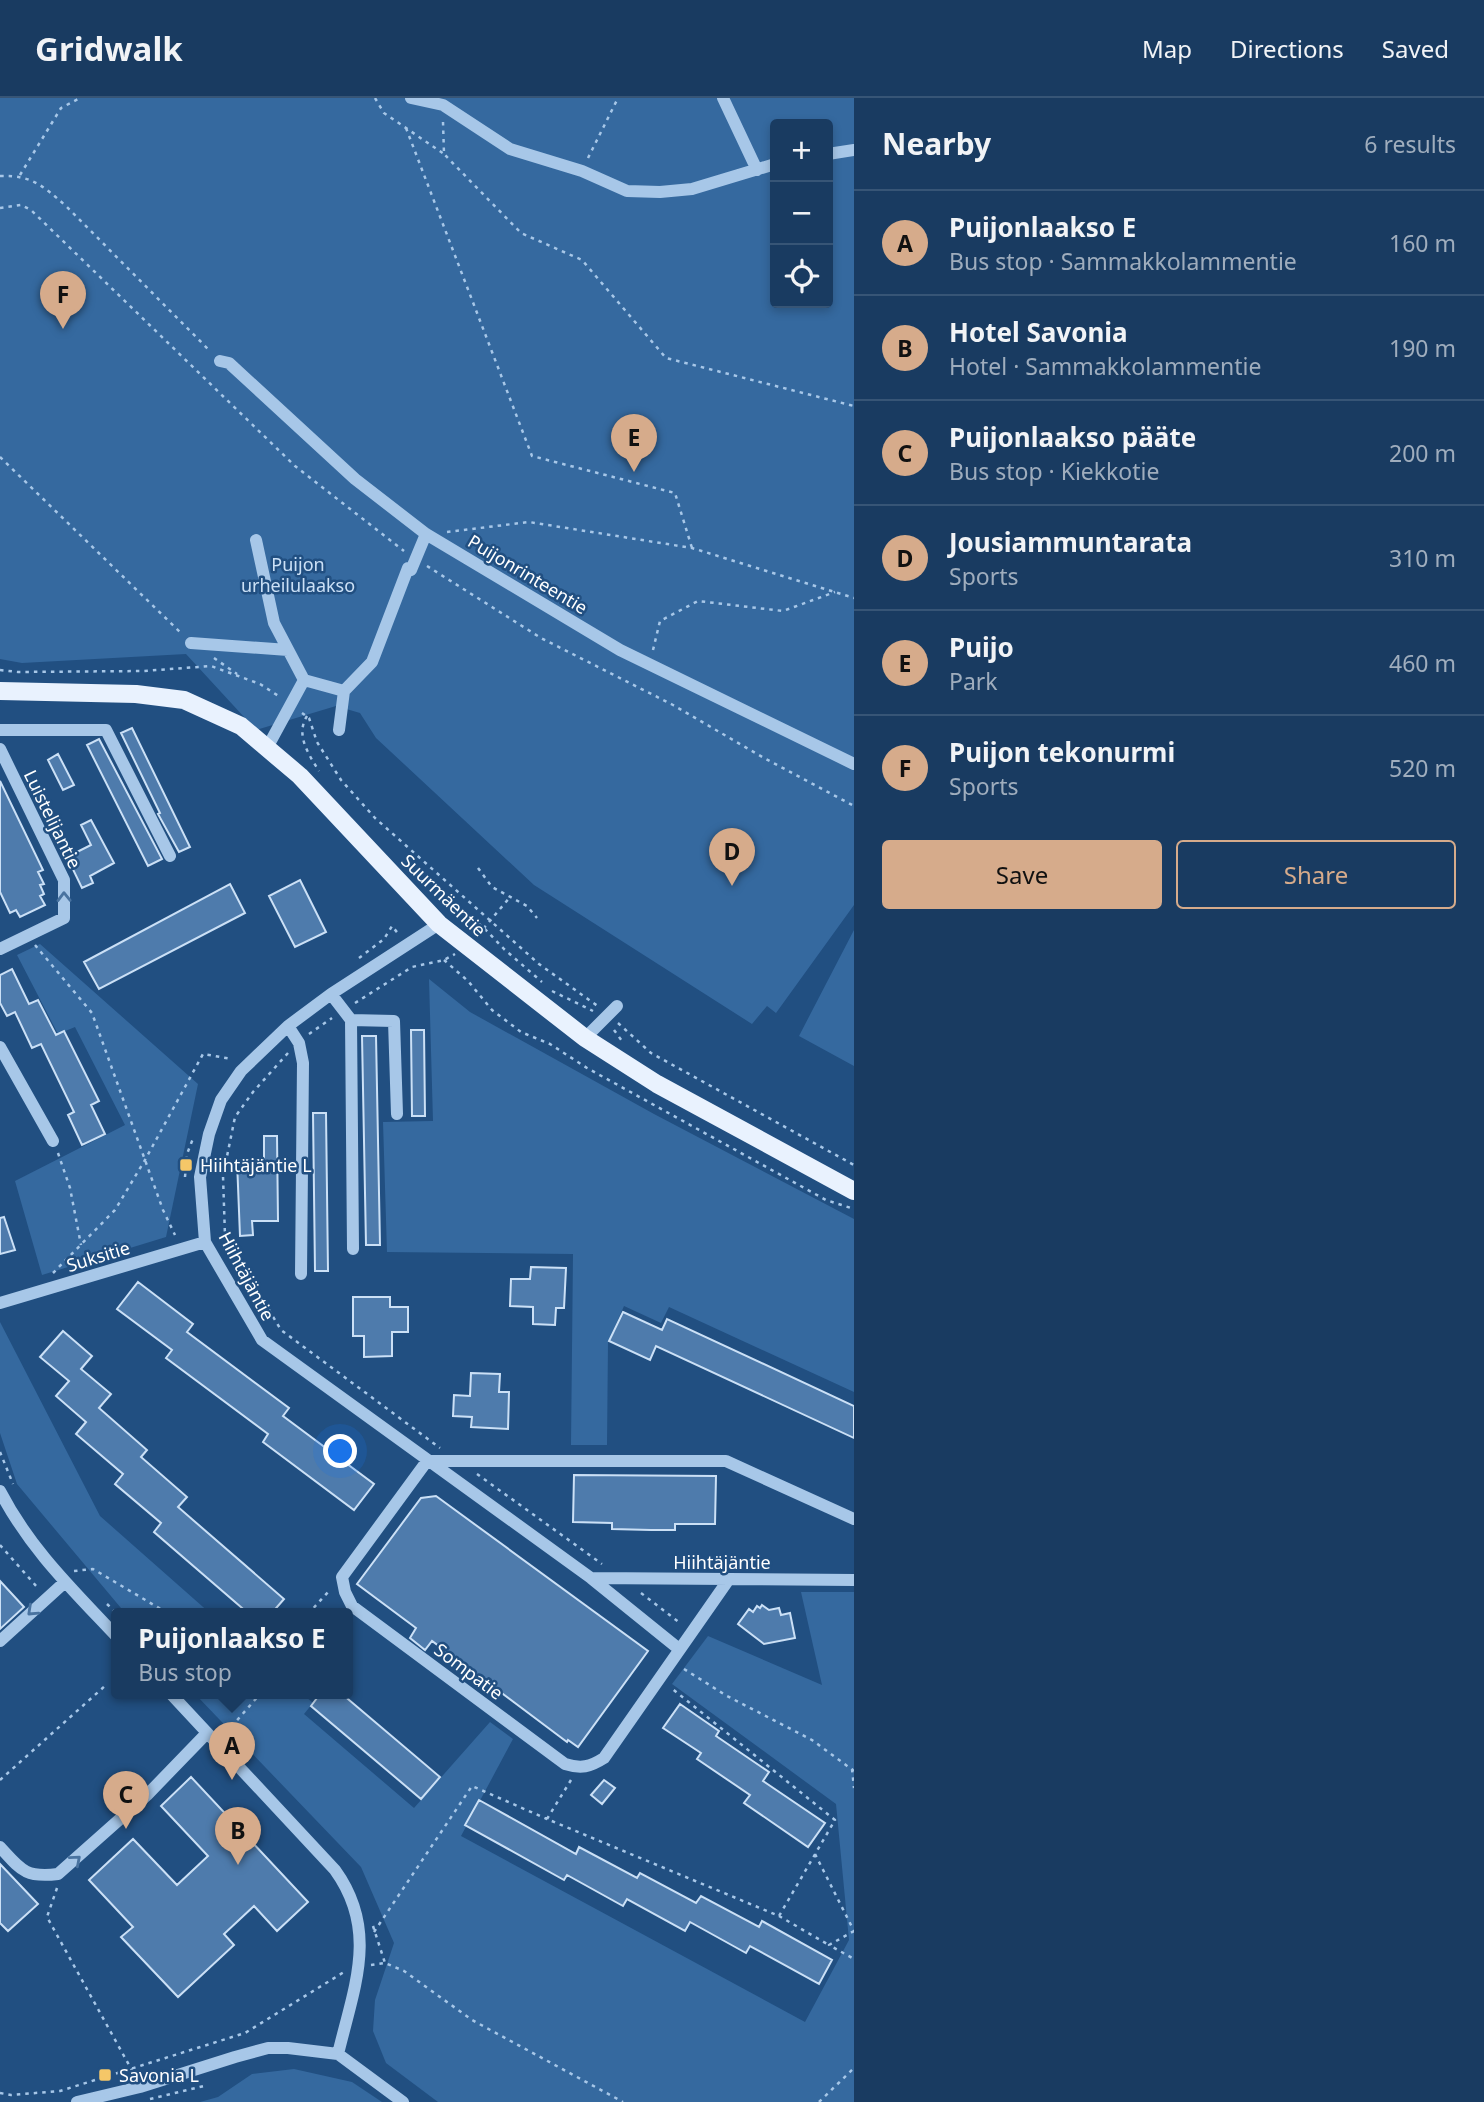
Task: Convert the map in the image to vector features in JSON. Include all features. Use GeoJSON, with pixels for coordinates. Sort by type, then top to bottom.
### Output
{"type":"FeatureCollection","features":[{"type":"Feature","properties":{"kind":"main road","name":"Suurmäentie"},"geometry":{"type":"LineString","coordinates":[[0,691],[136,694],[184,700],[241,726],[300,776],[439,924],[585,1038],[657,1084],[854,1191]]}},
{"type":"Feature","properties":{"kind":"street"},"geometry":{"type":"LineString","coordinates":[[411,98],[443,105],[510,149],[582,171],[626,191],[692,189],[770,166]]}},
{"type":"Feature","properties":{"kind":"street"},"geometry":{"type":"LineString","coordinates":[[723,98],[757,170]]}},
{"type":"Feature","properties":{"kind":"street"},"geometry":{"type":"LineString","coordinates":[[833,153],[854,150]]}},
{"type":"Feature","properties":{"kind":"street","name":"Puijonrinteentie"},"geometry":{"type":"LineString","coordinates":[[220,361],[229,363],[355,479],[426,534],[621,650],[854,764]]}},
{"type":"Feature","properties":{"kind":"street"},"geometry":{"type":"LineString","coordinates":[[339,730],[344,691],[372,663],[408,568],[411,570],[426,534]]}},
{"type":"Feature","properties":{"kind":"street"},"geometry":{"type":"LineString","coordinates":[[256,540],[274,623],[304,680],[344,691]]}},
{"type":"Feature","properties":{"kind":"street"},"geometry":{"type":"LineString","coordinates":[[191,643],[288,650]]}},
{"type":"Feature","properties":{"kind":"street"},"geometry":{"type":"LineString","coordinates":[[267,748],[304,680]]}},
{"type":"Feature","properties":{"kind":"street"},"geometry":{"type":"LineString","coordinates":[[0,730],[106,730],[170,856]]}},
{"type":"Feature","properties":{"kind":"street","name":"Luistelijantie"},"geometry":{"type":"LineString","coordinates":[[0,749],[64,880],[64,918],[0,949]]}},
{"type":"Feature","properties":{"kind":"street","name":"Hiihtäjäntie"},"geometry":{"type":"LineString","coordinates":[[439,924],[331,994],[288,1026],[242,1071],[221,1100],[209,1134],[200,1177],[205,1242],[262,1340],[591,1578],[679,1649]]}},
{"type":"Feature","properties":{"kind":"street"},"geometry":{"type":"LineString","coordinates":[[331,994],[347,1015],[353,1249]]}},
{"type":"Feature","properties":{"kind":"street"},"geometry":{"type":"LineString","coordinates":[[585,1038],[609,1013]]}},
{"type":"Feature","properties":{"kind":"street"},"geometry":{"type":"LineString","coordinates":[[347,1015],[394,1021],[397,1114]]}},
{"type":"Feature","properties":{"kind":"street"},"geometry":{"type":"LineString","coordinates":[[288,1026],[299,1043],[303,1063],[301,1274]]}},
{"type":"Feature","properties":{"kind":"street"},"geometry":{"type":"LineString","coordinates":[[0,1047],[53,1141]]}},
{"type":"Feature","properties":{"kind":"street","name":"Suksitie"},"geometry":{"type":"LineString","coordinates":[[0,1303],[205,1242]]}},
{"type":"Feature","properties":{"kind":"street"},"geometry":{"type":"LineString","coordinates":[[342,1577],[427,1461],[726,1461],[854,1519]]}},
{"type":"Feature","properties":{"kind":"street"},"geometry":{"type":"LineString","coordinates":[[0,1491],[35,1549],[111,1631]]}},
{"type":"Feature","properties":{"kind":"street","name":"Sompatie"},"geometry":{"type":"LineString","coordinates":[[342,1577],[352,1606],[565,1764],[579,1768]]}},
{"type":"Feature","properties":{"kind":"street","name":"Hiihtäjäntie"},"geometry":{"type":"LineString","coordinates":[[591,1578],[854,1580]]}},
{"type":"Feature","properties":{"kind":"street"},"geometry":{"type":"LineString","coordinates":[[579,1768],[604,1758],[729,1579]]}},
{"type":"Feature","properties":{"kind":"street"},"geometry":{"type":"LineString","coordinates":[[0,1641],[65,1582]]}},
{"type":"Feature","properties":{"kind":"street"},"geometry":{"type":"LineString","coordinates":[[175,1699],[346,1885],[356,1907],[360,1929],[359,1967],[338,2054]]}},
{"type":"Feature","properties":{"kind":"street"},"geometry":{"type":"LineString","coordinates":[[0,1847],[23,1872],[41,1877],[58,1874],[147,1795],[207,1733]]}},
{"type":"Feature","properties":{"kind":"street"},"geometry":{"type":"LineString","coordinates":[[77,2102],[140,2087],[268,2048],[338,2054],[403,2102]]}},
{"type":"Feature","properties":{"kind":"path"},"geometry":{"type":"LineString","coordinates":[[20,175],[61,108],[80,98]]}},
{"type":"Feature","properties":{"kind":"path"},"geometry":{"type":"LineString","coordinates":[[375,98],[384,113],[444,154],[521,233],[582,260],[666,358],[854,406]]}},
{"type":"Feature","properties":{"kind":"path"},"geometry":{"type":"LineString","coordinates":[[582,171],[618,98]]}},
{"type":"Feature","properties":{"kind":"path"},"geometry":{"type":"LineString","coordinates":[[443,105],[444,154]]}},
{"type":"Feature","properties":{"kind":"path"},"geometry":{"type":"LineString","coordinates":[[406,128],[532,456],[675,493],[692,548]]}},
{"type":"Feature","properties":{"kind":"path"},"geometry":{"type":"LineString","coordinates":[[0,176],[20,175],[41,185],[66,206],[220,361]]}},
{"type":"Feature","properties":{"kind":"path"},"geometry":{"type":"LineString","coordinates":[[0,208],[21,205],[38,216],[295,466],[415,559],[541,638],[673,705],[854,806]]}},
{"type":"Feature","properties":{"kind":"path"},"geometry":{"type":"LineString","coordinates":[[0,458],[191,643],[241,676]]}},
{"type":"Feature","properties":{"kind":"path"},"geometry":{"type":"LineString","coordinates":[[426,534],[529,522],[692,548],[854,597]]}},
{"type":"Feature","properties":{"kind":"path"},"geometry":{"type":"LineString","coordinates":[[649,664],[660,621],[698,601],[783,611],[836,592]]}},
{"type":"Feature","properties":{"kind":"path"},"geometry":{"type":"LineString","coordinates":[[0,670],[144,671],[211,666],[260,684],[308,717],[317,743],[341,780],[394,837],[539,964],[609,1013],[651,1053],[854,1165]]}},
{"type":"Feature","properties":{"kind":"path"},"geometry":{"type":"LineString","coordinates":[[308,717],[302,733],[304,746],[322,775]]}},
{"type":"Feature","properties":{"kind":"path"},"geometry":{"type":"LineString","coordinates":[[403,862],[484,928],[541,982]]}},
{"type":"Feature","properties":{"kind":"path"},"geometry":{"type":"LineString","coordinates":[[478,868],[492,887],[527,906],[537,918]]}},
{"type":"Feature","properties":{"kind":"path"},"geometry":{"type":"LineString","coordinates":[[511,896],[467,948],[444,960],[412,967],[347,1015],[316,1028],[278,1063],[234,1117],[223,1185],[225,1236],[281,1330],[601,1563]]}},
{"type":"Feature","properties":{"kind":"path"},"geometry":{"type":"LineString","coordinates":[[27,936],[92,1013],[176,1238]]}},
{"type":"Feature","properties":{"kind":"path"},"geometry":{"type":"LineString","coordinates":[[551,990],[590,1009],[609,1013]]}},
{"type":"Feature","properties":{"kind":"path"},"geometry":{"type":"LineString","coordinates":[[609,1013],[623,1043]]}},
{"type":"Feature","properties":{"kind":"path"},"geometry":{"type":"LineString","coordinates":[[48,1278],[115,1210],[203,1054],[238,1060]]}},
{"type":"Feature","properties":{"kind":"path"},"geometry":{"type":"LineString","coordinates":[[53,1141],[70,1188],[81,1245]]}},
{"type":"Feature","properties":{"kind":"path"},"geometry":{"type":"LineString","coordinates":[[0,1452],[15,1489]]}},
{"type":"Feature","properties":{"kind":"path"},"geometry":{"type":"LineString","coordinates":[[0,1545],[41,1591]]}},
{"type":"Feature","properties":{"kind":"path"},"geometry":{"type":"LineString","coordinates":[[83,1580],[74,1572],[93,1569],[159,1608]]}},
{"type":"Feature","properties":{"kind":"path"},"geometry":{"type":"LineString","coordinates":[[314,1608],[342,1577]]}},
{"type":"Feature","properties":{"kind":"path"},"geometry":{"type":"LineString","coordinates":[[623,1579],[691,1632]]}},
{"type":"Feature","properties":{"kind":"path"},"geometry":{"type":"LineString","coordinates":[[100,1597],[111,1608]]}},
{"type":"Feature","properties":{"kind":"path"},"geometry":{"type":"LineString","coordinates":[[672,1661],[727,1696],[812,1740],[853,1770],[854,1788]]}},
{"type":"Feature","properties":{"kind":"path"},"geometry":{"type":"LineString","coordinates":[[660,1679],[835,1820],[779,1916]]}},
{"type":"Feature","properties":{"kind":"path"},"geometry":{"type":"LineString","coordinates":[[0,1780],[106,1685]]}},
{"type":"Feature","properties":{"kind":"path"},"geometry":{"type":"LineString","coordinates":[[226,1733],[256,1699]]}},
{"type":"Feature","properties":{"kind":"path"},"geometry":{"type":"LineString","coordinates":[[547,1818],[579,1768]]}},
{"type":"Feature","properties":{"kind":"path"},"geometry":{"type":"LineString","coordinates":[[374,1932],[472,1786],[779,1916],[854,1959]]}},
{"type":"Feature","properties":{"kind":"path"},"geometry":{"type":"LineString","coordinates":[[815,1854],[854,1931],[829,1945]]}},
{"type":"Feature","properties":{"kind":"path"},"geometry":{"type":"LineString","coordinates":[[58,1874],[57,1889],[47,1917],[131,2068]]}},
{"type":"Feature","properties":{"kind":"path"},"geometry":{"type":"LineString","coordinates":[[0,2093],[10,2095],[60,2091],[245,2033],[336,1976],[359,1967],[385,1963],[404,1971],[472,2020],[623,2102]]}},
{"type":"Feature","properties":{"kind":"path"},"geometry":{"type":"LineString","coordinates":[[819,2102],[854,2068]]}},
{"type":"Feature","properties":{"kind":"path"},"geometry":{"type":"LineString","coordinates":[[146,2099],[204,2086]]}},
{"type":"Feature","properties":{"kind":"green space","name":"Puijon urheilulaakso"},"geometry":{"type":"Polygon","coordinates":[[[0,98],[854,98],[854,905],[776,1013],[767,1006],[752,1024],[534,885],[376,738],[360,713],[336,706],[256,730],[186,654],[22,663],[0,659],[0,98]]]}},
{"type":"Feature","properties":{"kind":"green space"},"geometry":{"type":"Polygon","coordinates":[[[854,930],[854,1066],[799,1036],[854,930]]]}},
{"type":"Feature","properties":{"kind":"green space"},"geometry":{"type":"Polygon","coordinates":[[[40,944],[198,1084],[166,1237],[42,1275],[15,1181],[125,1125],[75,1027],[58,1034],[17,955],[40,944]]]}},
{"type":"Feature","properties":{"kind":"green space"},"geometry":{"type":"Polygon","coordinates":[[[429,979],[470,1012],[654,1114],[854,1219],[854,1392],[669,1307],[661,1323],[624,1306],[608,1342],[607,1445],[571,1445],[573,1254],[387,1252],[383,1122],[433,1121],[429,979]]]}},
{"type":"Feature","properties":{"kind":"green space"},"geometry":{"type":"Polygon","coordinates":[[[0,1322],[100,1516],[204,1608],[121,1608],[17,1484],[0,1433],[0,1322]]]}},
{"type":"Feature","properties":{"kind":"green space"},"geometry":{"type":"Polygon","coordinates":[[[801,1592],[854,1592],[854,2102],[438,2102],[386,2063],[373,2031],[375,2000],[394,1943],[361,1867],[200,1699],[309,1699],[313,1703],[304,1714],[414,1808],[490,1722],[513,1739],[461,1836],[805,2022],[849,1940],[836,1804],[672,1684],[708,1636],[822,1685],[801,1592]]]}},
{"type":"Feature","properties":{"kind":"green space"},"geometry":{"type":"Polygon","coordinates":[[[294,2069],[352,2082],[382,2102],[200,2102],[218,2097],[252,2074],[294,2069]]]}},
{"type":"Feature","properties":{"kind":"building"},"geometry":{"type":"Polygon","coordinates":[[[132,728],[190,847],[179,852],[158,814],[160,813],[121,733],[132,728]]]}},
{"type":"Feature","properties":{"kind":"building"},"geometry":{"type":"Polygon","coordinates":[[[99,739],[162,859],[148,866],[87,745],[99,739]]]}},
{"type":"Feature","properties":{"kind":"building"},"geometry":{"type":"Polygon","coordinates":[[[58,754],[74,785],[63,790],[48,760],[58,754]]]}},
{"type":"Feature","properties":{"kind":"building"},"geometry":{"type":"Polygon","coordinates":[[[0,781],[43,870],[38,872],[44,884],[40,885],[44,894],[40,896],[45,905],[20,917],[16,910],[10,913],[0,892],[0,781]]]}},
{"type":"Feature","properties":{"kind":"building"},"geometry":{"type":"Polygon","coordinates":[[[91,820],[114,863],[90,876],[93,883],[82,888],[67,857],[91,845],[81,825],[91,820]]]}},
{"type":"Feature","properties":{"kind":"building"},"geometry":{"type":"Polygon","coordinates":[[[300,880],[326,932],[295,947],[269,896],[300,880]]]}},
{"type":"Feature","properties":{"kind":"building"},"geometry":{"type":"Polygon","coordinates":[[[230,884],[245,913],[99,989],[84,962],[230,884]]]}},
{"type":"Feature","properties":{"kind":"building"},"geometry":{"type":"Polygon","coordinates":[[[12,969],[29,1004],[38,1000],[56,1035],[64,1031],[99,1101],[91,1105],[105,1134],[82,1145],[68,1115],[74,1112],[41,1044],[32,1048],[15,1012],[7,1016],[0,1003],[0,975],[12,969]]]}},
{"type":"Feature","properties":{"kind":"building"},"geometry":{"type":"Polygon","coordinates":[[[411,1030],[424,1030],[425,1116],[412,1116],[411,1030]]]}},
{"type":"Feature","properties":{"kind":"building"},"geometry":{"type":"Polygon","coordinates":[[[362,1036],[376,1036],[380,1245],[366,1245],[362,1036]]]}},
{"type":"Feature","properties":{"kind":"building"},"geometry":{"type":"Polygon","coordinates":[[[313,1113],[326,1113],[328,1271],[315,1271],[313,1113]]]}},
{"type":"Feature","properties":{"kind":"building"},"geometry":{"type":"Polygon","coordinates":[[[264,1136],[277,1136],[278,1221],[252,1221],[253,1235],[240,1236],[237,1161],[264,1160],[264,1136]]]}},
{"type":"Feature","properties":{"kind":"building"},"geometry":{"type":"Polygon","coordinates":[[[4,1217],[15,1250],[0,1254],[0,1218],[4,1217]]]}},
{"type":"Feature","properties":{"kind":"building"},"geometry":{"type":"Polygon","coordinates":[[[531,1267],[566,1268],[564,1308],[556,1308],[555,1325],[533,1324],[533,1307],[510,1306],[511,1279],[530,1279],[531,1267]]]}},
{"type":"Feature","properties":{"kind":"building"},"geometry":{"type":"Polygon","coordinates":[[[138,1282],[193,1324],[187,1332],[289,1408],[283,1416],[374,1484],[354,1510],[263,1442],[268,1434],[166,1358],[172,1350],[117,1309],[138,1282]]]}},
{"type":"Feature","properties":{"kind":"building"},"geometry":{"type":"Polygon","coordinates":[[[353,1297],[390,1297],[390,1307],[408,1307],[408,1332],[392,1332],[392,1356],[364,1357],[364,1336],[353,1336],[353,1297]]]}},
{"type":"Feature","properties":{"kind":"building"},"geometry":{"type":"Polygon","coordinates":[[[623,1312],[662,1330],[667,1319],[854,1406],[854,1438],[656,1346],[650,1360],[609,1341],[623,1312]]]}},
{"type":"Feature","properties":{"kind":"building"},"geometry":{"type":"Polygon","coordinates":[[[63,1331],[92,1356],[81,1369],[111,1394],[99,1408],[147,1450],[141,1457],[187,1497],[178,1507],[284,1599],[276,1608],[242,1608],[154,1532],[161,1523],[115,1484],[123,1474],[76,1434],[86,1422],[56,1396],[69,1381],[40,1357],[63,1331]]]}},
{"type":"Feature","properties":{"kind":"building"},"geometry":{"type":"Polygon","coordinates":[[[471,1373],[500,1374],[499,1392],[509,1392],[508,1429],[471,1427],[472,1417],[453,1416],[454,1395],[470,1396],[471,1373]]]}},
{"type":"Feature","properties":{"kind":"building"},"geometry":{"type":"Polygon","coordinates":[[[574,1475],[716,1476],[715,1524],[675,1524],[675,1530],[651,1530],[612,1529],[612,1523],[573,1522],[574,1475]]]}},
{"type":"Feature","properties":{"kind":"building"},"geometry":{"type":"Polygon","coordinates":[[[436,1496],[648,1651],[578,1747],[568,1740],[567,1742],[432,1641],[425,1650],[410,1638],[416,1628],[357,1584],[421,1498],[436,1496]]]}},
{"type":"Feature","properties":{"kind":"building"},"geometry":{"type":"Polygon","coordinates":[[[0,1581],[24,1607],[0,1629],[0,1581]]]}},
{"type":"Feature","properties":{"kind":"building"},"geometry":{"type":"Polygon","coordinates":[[[762,1605],[769,1610],[779,1608],[781,1615],[790,1613],[795,1638],[764,1644],[738,1624],[749,1609],[753,1612],[757,1606],[760,1608],[762,1605]]]}},
{"type":"Feature","properties":{"kind":"building"},"geometry":{"type":"Polygon","coordinates":[[[316,1699],[348,1699],[440,1777],[421,1799],[311,1706],[316,1699]]]}},
{"type":"Feature","properties":{"kind":"building"},"geometry":{"type":"Polygon","coordinates":[[[680,1704],[719,1731],[716,1736],[769,1772],[763,1781],[825,1823],[808,1847],[744,1803],[750,1795],[697,1759],[701,1753],[663,1728],[680,1704]]]}},
{"type":"Feature","properties":{"kind":"building"},"geometry":{"type":"Polygon","coordinates":[[[191,1777],[308,1902],[277,1931],[254,1906],[224,1934],[234,1945],[178,1997],[121,1937],[133,1927],[89,1880],[133,1839],[177,1885],[208,1856],[161,1806],[191,1777]]]}},
{"type":"Feature","properties":{"kind":"building"},"geometry":{"type":"Polygon","coordinates":[[[604,1780],[615,1788],[602,1804],[591,1795],[604,1780]]]}},
{"type":"Feature","properties":{"kind":"building"},"geometry":{"type":"Polygon","coordinates":[[[479,1800],[576,1854],[579,1847],[637,1878],[640,1873],[696,1903],[701,1896],[759,1927],[762,1921],[832,1960],[819,1984],[750,1946],[746,1953],[690,1922],[685,1931],[627,1899],[623,1906],[567,1875],[564,1880],[465,1825],[479,1800]]]}},
{"type":"Feature","properties":{"kind":"building"},"geometry":{"type":"Polygon","coordinates":[[[0,1864],[38,1904],[8,1931],[0,1923],[0,1864]]]}},
{"type":"Feature","properties":{"kind":"place","name":"Puijon tekonurmi"},"geometry":{"type":"Point","coordinates":[63,329]}},
{"type":"Feature","properties":{"kind":"place","name":"Puijo"},"geometry":{"type":"Point","coordinates":[634,472]}},
{"type":"Feature","properties":{"kind":"place","name":"Jousiammuntarata"},"geometry":{"type":"Point","coordinates":[732,886]}},
{"type":"Feature","properties":{"kind":"place","name":"Hiihtäjäntie L"},"geometry":{"type":"Point","coordinates":[186,1165]}},
{"type":"Feature","properties":{"kind":"place","name":"Puijonlaakso E"},"geometry":{"type":"Point","coordinates":[232,1780]}},
{"type":"Feature","properties":{"kind":"place","name":"Puijonlaakso pääte"},"geometry":{"type":"Point","coordinates":[126,1829]}},
{"type":"Feature","properties":{"kind":"place","name":"Hotel Savonia"},"geometry":{"type":"Point","coordinates":[238,1865]}},
{"type":"Feature","properties":{"kind":"place","name":"Savonia L"},"geometry":{"type":"Point","coordinates":[105,2075]}}]}
